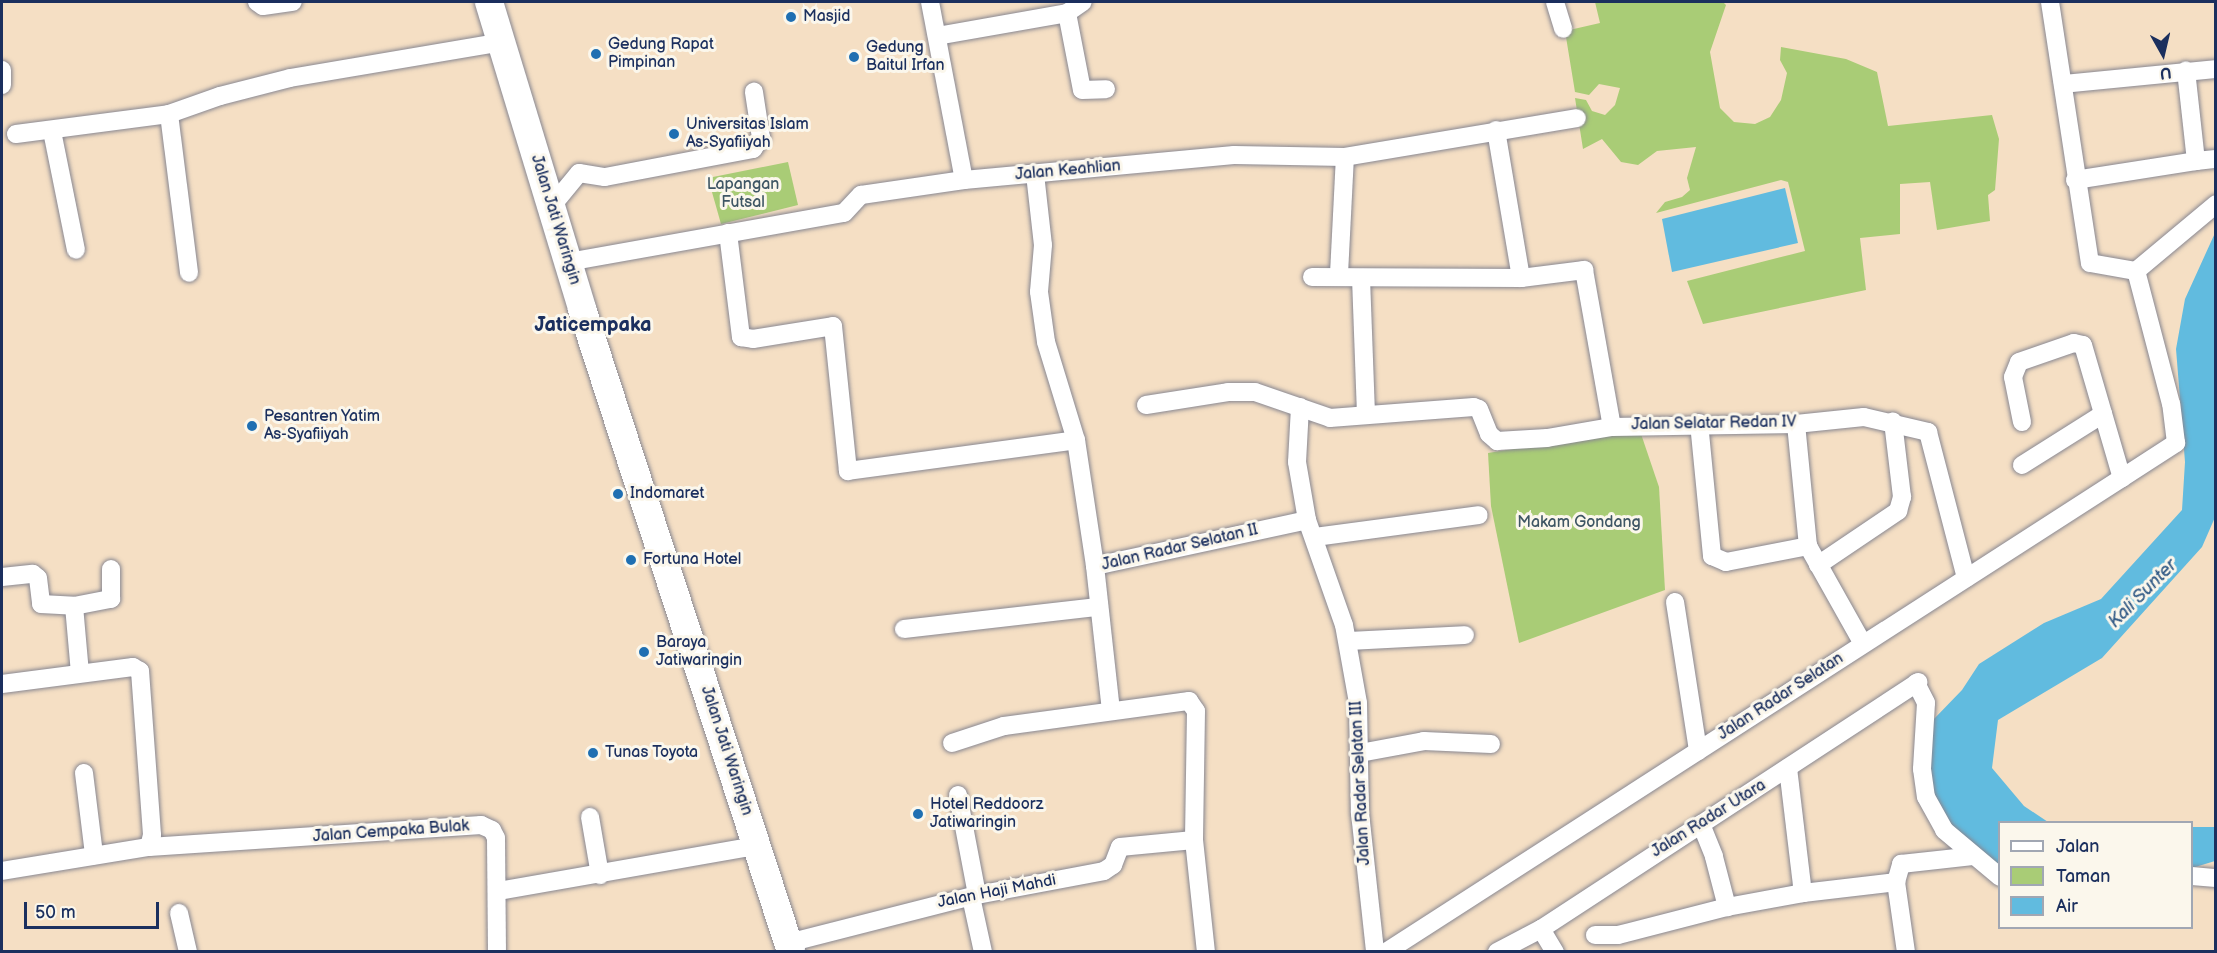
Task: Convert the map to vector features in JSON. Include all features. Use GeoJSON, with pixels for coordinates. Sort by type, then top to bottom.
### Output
{"type":"FeatureCollection","features":[{"type":"Feature","properties":{"kind":"main road","name":"Jalan Jati Waringin"},"geometry":{"type":"LineString","coordinates":[[489,2],[568,262],[790,947]]}},
{"type":"Feature","properties":{"kind":"street"},"geometry":{"type":"LineString","coordinates":[[256,2],[262,6],[293,2]]}},
{"type":"Feature","properties":{"kind":"street"},"geometry":{"type":"LineString","coordinates":[[930,2],[964,180]]}},
{"type":"Feature","properties":{"kind":"street"},"geometry":{"type":"LineString","coordinates":[[937,36],[1067,13],[1083,2]]}},
{"type":"Feature","properties":{"kind":"street"},"geometry":{"type":"LineString","coordinates":[[1555,2],[1563,29]]}},
{"type":"Feature","properties":{"kind":"street"},"geometry":{"type":"LineString","coordinates":[[2050,2],[2075,180],[2090,263],[2136,271],[2216,204]]}},
{"type":"Feature","properties":{"kind":"street"},"geometry":{"type":"LineString","coordinates":[[1067,13],[1082,90],[1106,89]]}},
{"type":"Feature","properties":{"kind":"street"},"geometry":{"type":"LineString","coordinates":[[16,134],[169,114],[220,96],[290,78],[502,42]]}},
{"type":"Feature","properties":{"kind":"street"},"geometry":{"type":"LineString","coordinates":[[2063,84],[2216,69]]}},
{"type":"Feature","properties":{"kind":"street"},"geometry":{"type":"LineString","coordinates":[[2,70],[2,85]]}},
{"type":"Feature","properties":{"kind":"street"},"geometry":{"type":"LineString","coordinates":[[2186,71],[2196,161]]}},
{"type":"Feature","properties":{"kind":"street"},"geometry":{"type":"LineString","coordinates":[[551,207],[579,173],[605,177],[753,149],[761,138],[754,93]]}},
{"type":"Feature","properties":{"kind":"street"},"geometry":{"type":"LineString","coordinates":[[169,114],[189,273]]}},
{"type":"Feature","properties":{"kind":"street","name":"Jalan Keahlian"},"geometry":{"type":"LineString","coordinates":[[568,262],[844,213],[861,195],[964,180],[1234,155],[1345,157],[1577,118]]}},
{"type":"Feature","properties":{"kind":"street"},"geometry":{"type":"LineString","coordinates":[[1312,277],[1339,274],[1361,278],[1521,278],[1496,130]]}},
{"type":"Feature","properties":{"kind":"street"},"geometry":{"type":"LineString","coordinates":[[52,131],[76,250]]}},
{"type":"Feature","properties":{"kind":"street"},"geometry":{"type":"LineString","coordinates":[[1339,274],[1345,157]]}},
{"type":"Feature","properties":{"kind":"street"},"geometry":{"type":"LineString","coordinates":[[2075,180],[2216,159]]}},
{"type":"Feature","properties":{"kind":"street"},"geometry":{"type":"LineString","coordinates":[[1035,174],[1043,244],[1039,292],[1046,342],[1076,440],[1095,566]]}},
{"type":"Feature","properties":{"kind":"street"},"geometry":{"type":"LineString","coordinates":[[728,233],[741,337],[833,326],[848,471],[1076,440]]}},
{"type":"Feature","properties":{"kind":"street","name":"Jalan Selatar Redan IV"},"geometry":{"type":"LineString","coordinates":[[1521,278],[1584,270],[1612,427],[1699,423],[1796,424],[1864,417],[1921,429],[1932,436],[1966,578]]}},
{"type":"Feature","properties":{"kind":"street","name":"Jalan Radar Selatan"},"geometry":{"type":"LineString","coordinates":[[1386,951],[2176,443],[2171,404],[2136,271]]}},
{"type":"Feature","properties":{"kind":"street"},"geometry":{"type":"LineString","coordinates":[[1361,278],[1366,415]]}},
{"type":"Feature","properties":{"kind":"street"},"geometry":{"type":"LineString","coordinates":[[2022,422],[2014,368],[2029,356],[2074,343],[2083,345],[2088,352],[2122,478]]}},
{"type":"Feature","properties":{"kind":"street"},"geometry":{"type":"LineString","coordinates":[[1146,405],[1228,392],[1255,392],[1330,418],[1474,407],[1479,409],[1489,434],[1497,441],[1547,438],[1612,427]]}},
{"type":"Feature","properties":{"kind":"street","name":"Jalan Radar Selatan III"},"geometry":{"type":"LineString","coordinates":[[1300,407],[1297,462],[1307,520],[1315,537],[1348,640],[1360,753],[1360,813],[1375,951]]}},
{"type":"Feature","properties":{"kind":"street"},"geometry":{"type":"LineString","coordinates":[[2022,465],[2103,414]]}},
{"type":"Feature","properties":{"kind":"street"},"geometry":{"type":"LineString","coordinates":[[1818,565],[1898,511],[1902,497],[1893,422]]}},
{"type":"Feature","properties":{"kind":"street"},"geometry":{"type":"LineString","coordinates":[[1699,423],[1712,555],[1726,562],[1808,546]]}},
{"type":"Feature","properties":{"kind":"street"},"geometry":{"type":"LineString","coordinates":[[1796,424],[1808,546],[1863,644]]}},
{"type":"Feature","properties":{"kind":"street"},"geometry":{"type":"LineString","coordinates":[[1315,537],[1479,515]]}},
{"type":"Feature","properties":{"kind":"street","name":"Jalan Radar Selatan II"},"geometry":{"type":"LineString","coordinates":[[1111,710],[1095,566],[1307,520]]}},
{"type":"Feature","properties":{"kind":"street"},"geometry":{"type":"LineString","coordinates":[[2,577],[33,574],[38,578],[41,604],[75,606],[111,599],[111,569]]}},
{"type":"Feature","properties":{"kind":"street"},"geometry":{"type":"LineString","coordinates":[[1675,602],[1698,751]]}},
{"type":"Feature","properties":{"kind":"street"},"geometry":{"type":"LineString","coordinates":[[75,606],[80,673]]}},
{"type":"Feature","properties":{"kind":"street"},"geometry":{"type":"LineString","coordinates":[[904,629],[1098,607]]}},
{"type":"Feature","properties":{"kind":"street"},"geometry":{"type":"LineString","coordinates":[[1348,640],[1465,635]]}},
{"type":"Feature","properties":{"kind":"street"},"geometry":{"type":"LineString","coordinates":[[2,684],[133,667],[140,671],[151,823],[149,847]]}},
{"type":"Feature","properties":{"kind":"street","name":"Jalan Radar Utara"},"geometry":{"type":"LineString","coordinates":[[1497,951],[1541,929],[1917,682],[1926,703],[1922,769],[1926,797],[1944,830],[1973,856]]}},
{"type":"Feature","properties":{"kind":"street"},"geometry":{"type":"LineString","coordinates":[[952,743],[1004,726],[1178,701],[1194,705],[1194,840],[1206,951]]}},
{"type":"Feature","properties":{"kind":"street"},"geometry":{"type":"LineString","coordinates":[[1360,753],[1424,741],[1491,744]]}},
{"type":"Feature","properties":{"kind":"street"},"geometry":{"type":"LineString","coordinates":[[1788,768],[1803,892]]}},
{"type":"Feature","properties":{"kind":"street"},"geometry":{"type":"LineString","coordinates":[[84,773],[94,855]]}},
{"type":"Feature","properties":{"kind":"street"},"geometry":{"type":"LineString","coordinates":[[958,795],[982,951]]}},
{"type":"Feature","properties":{"kind":"street"},"geometry":{"type":"LineString","coordinates":[[590,817],[600,874]]}},
{"type":"Feature","properties":{"kind":"street"},"geometry":{"type":"LineString","coordinates":[[1701,824],[1727,907]]}},
{"type":"Feature","properties":{"kind":"street","name":"Jalan Cempaka Bulak"},"geometry":{"type":"LineString","coordinates":[[2,870],[149,847],[481,825],[492,830],[496,838],[497,951]]}},
{"type":"Feature","properties":{"kind":"street","name":"Jalan Haji Mahdi"},"geometry":{"type":"LineString","coordinates":[[790,947],[974,896],[1104,872],[1113,865],[1120,847],[1194,840]]}},
{"type":"Feature","properties":{"kind":"street"},"geometry":{"type":"LineString","coordinates":[[498,891],[757,846]]}},
{"type":"Feature","properties":{"kind":"street"},"geometry":{"type":"LineString","coordinates":[[1906,951],[1896,882],[1901,864],[1973,856],[1998,875]]}},
{"type":"Feature","properties":{"kind":"street"},"geometry":{"type":"LineString","coordinates":[[2193,876],[2216,878]]}},
{"type":"Feature","properties":{"kind":"street"},"geometry":{"type":"LineString","coordinates":[[1596,935],[1618,935],[1727,907],[1803,892],[1896,882]]}},
{"type":"Feature","properties":{"kind":"street"},"geometry":{"type":"LineString","coordinates":[[179,913],[189,951]]}},
{"type":"Feature","properties":{"kind":"street"},"geometry":{"type":"LineString","coordinates":[[1541,929],[1555,951]]}},
{"type":"Feature","properties":{"kind":"green space"},"geometry":{"type":"Polygon","coordinates":[[[1595,2],[1723,2],[1726,5],[1710,52],[1720,108],[1734,122],[1755,124],[1770,117],[1781,100],[1787,73],[1780,60],[1781,47],[1846,59],[1877,72],[1888,126],[1992,115],[1999,139],[1995,190],[1988,195],[1990,221],[1937,230],[1930,182],[1900,184],[1900,234],[1860,238],[1866,290],[1703,324],[1687,281],[1805,251],[1788,182],[1781,180],[1656,213],[1665,202],[1682,197],[1690,190],[1687,178],[1696,147],[1657,151],[1638,165],[1621,162],[1602,139],[1583,149],[1575,98],[1586,100],[1592,111],[1605,115],[1615,105],[1620,88],[1599,84],[1589,95],[1575,92],[1565,31],[1600,23],[1595,2]]]}},
{"type":"Feature","properties":{"kind":"green space","name":"Lapangan Futsal"},"geometry":{"type":"Polygon","coordinates":[[[788,162],[798,205],[721,224],[708,178],[788,162]]]}},
{"type":"Feature","properties":{"kind":"green space","name":"Makam Gondang"},"geometry":{"type":"Polygon","coordinates":[[[1639,428],[1659,487],[1665,590],[1519,643],[1491,506],[1488,453],[1639,428]]]}},
{"type":"Feature","properties":{"kind":"water"},"geometry":{"type":"Polygon","coordinates":[[[1785,188],[1798,243],[1672,272],[1662,219],[1785,188]]]}},
{"type":"Feature","properties":{"kind":"water","name":"Kali Sunter"},"geometry":{"type":"Polygon","coordinates":[[[2215,233],[2216,515],[2202,547],[2102,658],[1998,720],[1992,768],[2024,806],[2046,821],[1998,821],[1998,872],[1952,835],[1926,779],[1933,720],[1962,690],[1979,664],[2044,623],[2101,599],[2182,510],[2185,462],[2176,349],[2185,299],[2215,233]]]}},
{"type":"Feature","properties":{"kind":"water"},"geometry":{"type":"Polygon","coordinates":[[[2193,827],[2215,827],[2215,861],[2193,868],[2193,827]]]}},
{"type":"Feature","properties":{"kind":"place","name":"Masjid"},"geometry":{"type":"Point","coordinates":[791,17]}},
{"type":"Feature","properties":{"kind":"place","name":"Gedung Rapat Pimpinan"},"geometry":{"type":"Point","coordinates":[596,54]}},
{"type":"Feature","properties":{"kind":"place","name":"Gedung Baitul Irfan"},"geometry":{"type":"Point","coordinates":[854,57]}},
{"type":"Feature","properties":{"kind":"place","name":"Universitas Islam As-Syafiiyah"},"geometry":{"type":"Point","coordinates":[674,134]}},
{"type":"Feature","properties":{"kind":"place","name":"Pesantren Yatim As-Syafiiyah"},"geometry":{"type":"Point","coordinates":[252,426]}},
{"type":"Feature","properties":{"kind":"place","name":"Indomaret"},"geometry":{"type":"Point","coordinates":[618,494]}},
{"type":"Feature","properties":{"kind":"place","name":"Fortuna Hotel"},"geometry":{"type":"Point","coordinates":[631,560]}},
{"type":"Feature","properties":{"kind":"place","name":"Baraya Jatiwaringin"},"geometry":{"type":"Point","coordinates":[644,652]}},
{"type":"Feature","properties":{"kind":"place","name":"Tunas Toyota"},"geometry":{"type":"Point","coordinates":[593,753]}},
{"type":"Feature","properties":{"kind":"place","name":"Hotel Reddoorz Jatiwaringin"},"geometry":{"type":"Point","coordinates":[918,814]}},
{"type":"Feature","properties":{"kind":"district","name":"Jaticempaka"},"geometry":{"type":"Point","coordinates":[593,325]}}]}
